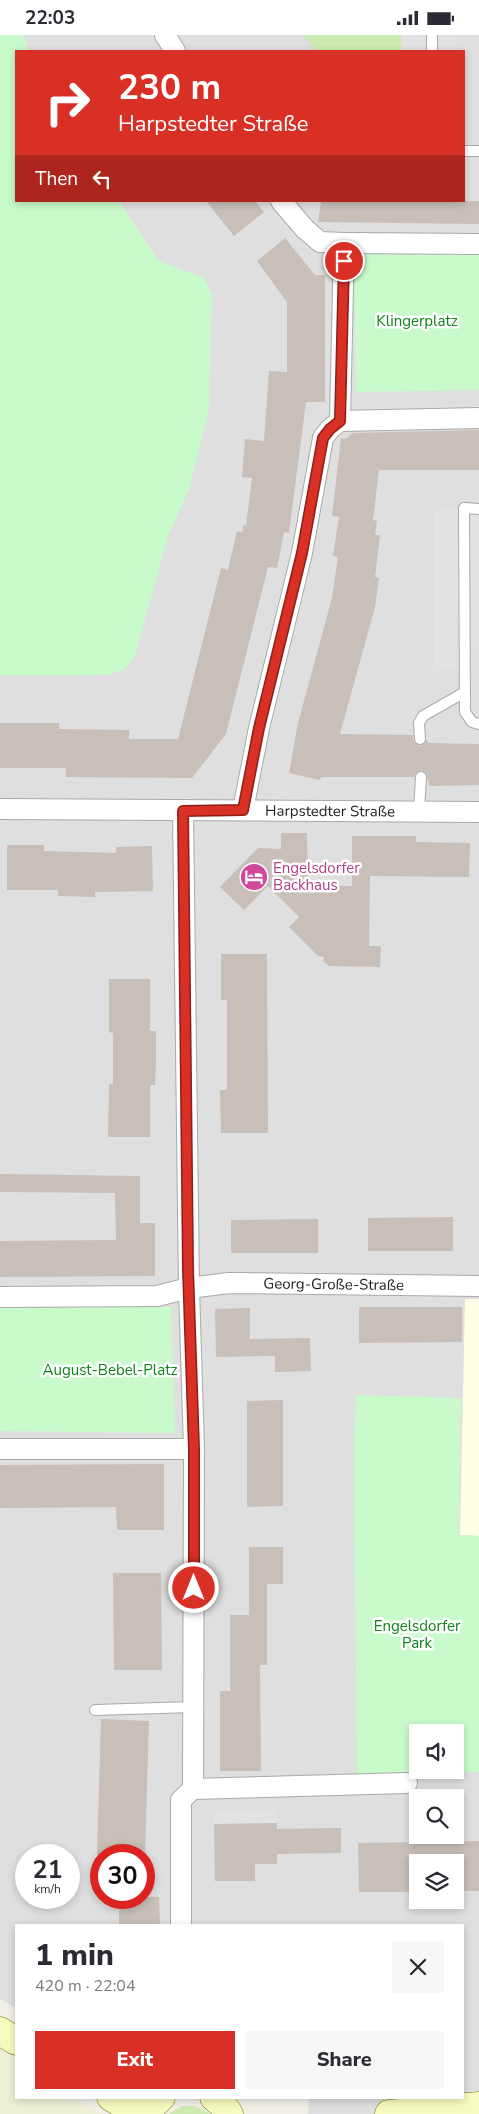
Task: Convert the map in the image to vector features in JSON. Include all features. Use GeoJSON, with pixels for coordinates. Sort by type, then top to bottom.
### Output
{"type":"FeatureCollection","features":[{"type":"Feature","properties":{"kind":"main road"},"geometry":{"type":"LineString","coordinates":[[0,2031],[15,2040]]}},
{"type":"Feature","properties":{"kind":"main road"},"geometry":{"type":"LineString","coordinates":[[114,2099],[139,2114]]}},
{"type":"Feature","properties":{"kind":"main road"},"geometry":{"type":"LineString","coordinates":[[147,2114],[159,2099]]}},
{"type":"Feature","properties":{"kind":"main road"},"geometry":{"type":"LineString","coordinates":[[216,2099],[229,2114]]}},
{"type":"Feature","properties":{"kind":"main road"},"geometry":{"type":"LineString","coordinates":[[389,2114],[479,2106]]}},
{"type":"Feature","properties":{"kind":"street"},"geometry":{"type":"LineString","coordinates":[[165,35],[174,50]]}},
{"type":"Feature","properties":{"kind":"street"},"geometry":{"type":"LineString","coordinates":[[282,202],[305,229],[320,242],[479,244]]}},
{"type":"Feature","properties":{"kind":"street"},"geometry":{"type":"LineString","coordinates":[[340,421],[344,243]]}},
{"type":"Feature","properties":{"kind":"street"},"geometry":{"type":"LineString","coordinates":[[243,810],[259,728],[302,553],[323,438],[340,421],[479,418]]}},
{"type":"Feature","properties":{"kind":"street","name":"Harpstedter Straße"},"geometry":{"type":"LineString","coordinates":[[0,809],[479,812]]}},
{"type":"Feature","properties":{"kind":"street"},"geometry":{"type":"LineString","coordinates":[[183,811],[189,1289],[194,1449],[192,1789]]}},
{"type":"Feature","properties":{"kind":"street","name":"Georg-Große-Straße"},"geometry":{"type":"LineString","coordinates":[[189,1289],[229,1283],[479,1286]]}},
{"type":"Feature","properties":{"kind":"street"},"geometry":{"type":"LineString","coordinates":[[0,1297],[157,1296],[189,1289]]}},
{"type":"Feature","properties":{"kind":"street"},"geometry":{"type":"LineString","coordinates":[[0,1449],[194,1449]]}},
{"type":"Feature","properties":{"kind":"street"},"geometry":{"type":"LineString","coordinates":[[181,1924],[181,1800],[192,1789],[407,1783]]}},
{"type":"Feature","properties":{"kind":"lane"},"geometry":{"type":"LineString","coordinates":[[432,35],[432,50]]}},
{"type":"Feature","properties":{"kind":"lane"},"geometry":{"type":"LineString","coordinates":[[465,151],[479,151]]}},
{"type":"Feature","properties":{"kind":"lane"},"geometry":{"type":"LineString","coordinates":[[479,509],[464,508],[465,712],[472,722],[479,724]]}},
{"type":"Feature","properties":{"kind":"lane"},"geometry":{"type":"LineString","coordinates":[[420,739],[419,723],[423,717],[465,691]]}},
{"type":"Feature","properties":{"kind":"lane"},"geometry":{"type":"LineString","coordinates":[[419,811],[421,777]]}},
{"type":"Feature","properties":{"kind":"lane"},"geometry":{"type":"LineString","coordinates":[[96,1710],[193,1707]]}},
{"type":"Feature","properties":{"kind":"shaded area"},"geometry":{"type":"Polygon","coordinates":[[[0,35],[479,35],[479,2114],[308,2114],[309,2099],[464,2099],[464,1924],[15,1924],[15,2007],[0,1999],[0,35]]]}},
{"type":"Feature","properties":{"kind":"shaded area"},"geometry":{"type":"Polygon","coordinates":[[[401,35],[456,35],[457,50],[401,50],[401,35]]]}},
{"type":"Feature","properties":{"kind":"shaded area"},"geometry":{"type":"Polygon","coordinates":[[[434,510],[479,510],[479,647],[473,648],[473,670],[434,670],[434,510]]]}},
{"type":"Feature","properties":{"kind":"shaded area"},"geometry":{"type":"Polygon","coordinates":[[[465,1299],[479,1299],[479,1536],[460,1535],[465,1299]]]}},
{"type":"Feature","properties":{"kind":"shaded area"},"geometry":{"type":"Polygon","coordinates":[[[277,1810],[277,1823],[214,1824],[214,1811],[277,1810]]]}},
{"type":"Feature","properties":{"kind":"shaded area"},"geometry":{"type":"Polygon","coordinates":[[[0,2049],[15,2059],[15,2099],[76,2099],[100,2114],[0,2114],[0,2049]]]}},
{"type":"Feature","properties":{"kind":"green space"},"geometry":{"type":"Polygon","coordinates":[[[0,35],[23,35],[29,50],[15,50],[15,202],[120,202],[159,261],[204,278],[212,294],[209,410],[189,489],[168,536],[136,652],[128,666],[118,672],[107,675],[0,675],[0,35]]]}},
{"type":"Feature","properties":{"kind":"green space"},"geometry":{"type":"Polygon","coordinates":[[[303,35],[418,35],[419,50],[315,50],[303,35]]]}},
{"type":"Feature","properties":{"kind":"green space","name":"Klingerplatz"},"geometry":{"type":"Polygon","coordinates":[[[479,250],[479,390],[356,392],[354,252],[479,250]]]}},
{"type":"Feature","properties":{"kind":"green space","name":"August-Bebel-Platz"},"geometry":{"type":"Polygon","coordinates":[[[0,1307],[171,1307],[175,1433],[0,1431],[0,1307]]]}},
{"type":"Feature","properties":{"kind":"green space","name":"Engelsdorfer Park"},"geometry":{"type":"Polygon","coordinates":[[[356,1395],[461,1398],[459,1535],[479,1536],[479,1772],[464,1772],[464,1724],[409,1724],[409,1774],[357,1776],[354,1456],[356,1395]]]}},
{"type":"Feature","properties":{"kind":"green space"},"geometry":{"type":"Polygon","coordinates":[[[182,2106],[195,2106],[210,2114],[169,2114],[182,2106]]]}},
{"type":"Feature","properties":{"kind":"building"},"geometry":{"type":"Polygon","coordinates":[[[479,201],[479,224],[318,222],[321,202],[479,201]]]}},
{"type":"Feature","properties":{"kind":"building"},"geometry":{"type":"Polygon","coordinates":[[[207,202],[256,202],[264,212],[234,236],[207,202]]]}},
{"type":"Feature","properties":{"kind":"building"},"geometry":{"type":"Polygon","coordinates":[[[285,238],[315,275],[325,275],[325,402],[306,402],[289,533],[284,532],[277,568],[268,567],[226,734],[192,778],[66,777],[66,768],[0,768],[0,723],[59,723],[59,729],[129,730],[129,739],[178,739],[221,568],[228,570],[237,531],[242,532],[244,525],[246,526],[252,478],[242,477],[245,439],[264,441],[269,371],[287,372],[287,302],[257,261],[285,238]]]}},
{"type":"Feature","properties":{"kind":"building"},"geometry":{"type":"Polygon","coordinates":[[[479,430],[479,470],[379,470],[373,520],[377,521],[375,535],[380,535],[375,577],[379,578],[375,607],[340,734],[413,735],[414,742],[420,746],[427,739],[428,743],[479,744],[479,785],[429,786],[427,774],[422,770],[416,773],[414,777],[321,777],[320,780],[289,773],[298,723],[332,598],[338,557],[333,556],[339,517],[332,516],[341,438],[346,439],[353,433],[479,430]]]}},
{"type":"Feature","properties":{"kind":"building"},"geometry":{"type":"Polygon","coordinates":[[[281,833],[307,833],[308,885],[352,886],[352,836],[416,836],[416,842],[470,843],[469,877],[370,876],[369,946],[381,946],[380,967],[329,966],[323,961],[324,957],[318,956],[289,927],[299,917],[268,886],[244,910],[220,887],[258,848],[281,849],[281,833]]]}},
{"type":"Feature","properties":{"kind":"building"},"geometry":{"type":"Polygon","coordinates":[[[7,845],[44,845],[44,851],[116,853],[116,847],[152,846],[153,891],[95,892],[95,897],[58,896],[58,890],[7,890],[7,845]]]}},
{"type":"Feature","properties":{"kind":"building"},"geometry":{"type":"Polygon","coordinates":[[[221,954],[267,954],[268,1133],[221,1133],[220,1090],[227,1090],[227,1000],[221,1000],[221,954]]]}},
{"type":"Feature","properties":{"kind":"building"},"geometry":{"type":"Polygon","coordinates":[[[109,979],[150,979],[150,1031],[156,1031],[156,1058],[155,1085],[150,1085],[150,1137],[108,1137],[109,1084],[113,1084],[113,1033],[109,1032],[109,979]]]}},
{"type":"Feature","properties":{"kind":"building"},"geometry":{"type":"Polygon","coordinates":[[[0,1174],[140,1176],[140,1223],[155,1223],[155,1276],[0,1277],[0,1241],[116,1240],[115,1193],[0,1192],[0,1174]]]}},
{"type":"Feature","properties":{"kind":"building"},"geometry":{"type":"Polygon","coordinates":[[[453,1217],[453,1251],[368,1251],[368,1218],[453,1217]]]}},
{"type":"Feature","properties":{"kind":"building"},"geometry":{"type":"Polygon","coordinates":[[[318,1219],[318,1253],[231,1253],[231,1220],[318,1219]]]}},
{"type":"Feature","properties":{"kind":"building"},"geometry":{"type":"Polygon","coordinates":[[[359,1307],[462,1307],[462,1342],[359,1343],[359,1307]]]}},
{"type":"Feature","properties":{"kind":"building"},"geometry":{"type":"Polygon","coordinates":[[[250,1308],[250,1339],[310,1338],[311,1371],[275,1372],[275,1356],[216,1357],[215,1309],[250,1308]]]}},
{"type":"Feature","properties":{"kind":"building"},"geometry":{"type":"Polygon","coordinates":[[[283,1400],[283,1506],[247,1507],[247,1401],[283,1400]]]}},
{"type":"Feature","properties":{"kind":"building"},"geometry":{"type":"Polygon","coordinates":[[[164,1464],[164,1530],[117,1530],[116,1507],[0,1508],[0,1465],[164,1464]]]}},
{"type":"Feature","properties":{"kind":"building"},"geometry":{"type":"Polygon","coordinates":[[[249,1547],[283,1547],[283,1584],[267,1584],[267,1665],[260,1665],[261,1771],[220,1771],[220,1691],[230,1691],[230,1615],[249,1615],[249,1547]]]}},
{"type":"Feature","properties":{"kind":"building"},"geometry":{"type":"Polygon","coordinates":[[[113,1573],[161,1573],[162,1670],[114,1670],[113,1573]]]}},
{"type":"Feature","properties":{"kind":"building"},"geometry":{"type":"Polygon","coordinates":[[[101,1719],[149,1721],[145,1844],[97,1844],[101,1719]]]}},
{"type":"Feature","properties":{"kind":"building"},"geometry":{"type":"Polygon","coordinates":[[[277,1823],[277,1829],[341,1828],[341,1853],[277,1854],[277,1864],[255,1864],[255,1881],[215,1881],[214,1824],[277,1823]]]}},
{"type":"Feature","properties":{"kind":"building"},"geometry":{"type":"Polygon","coordinates":[[[464,1841],[479,1841],[479,1891],[464,1891],[464,1854],[409,1854],[409,1892],[359,1892],[358,1843],[464,1844],[464,1841]]]}},
{"type":"Feature","properties":{"kind":"building"},"geometry":{"type":"Polygon","coordinates":[[[155,1897],[159,1897],[160,1924],[119,1924],[119,1909],[155,1909],[155,1897]]]}},
{"type":"Feature","properties":{"kind":"place","name":"Engelsdorfer Backhaus"},"geometry":{"type":"Point","coordinates":[254,877]}},
{"type":"Feature","properties":{"kind":"route"},"geometry":{"type":"LineString","coordinates":[[194,1588],[194,1449],[188,1269],[183,811],[243,810],[259,728],[302,553],[323,438],[340,421],[344,261]]}}]}
